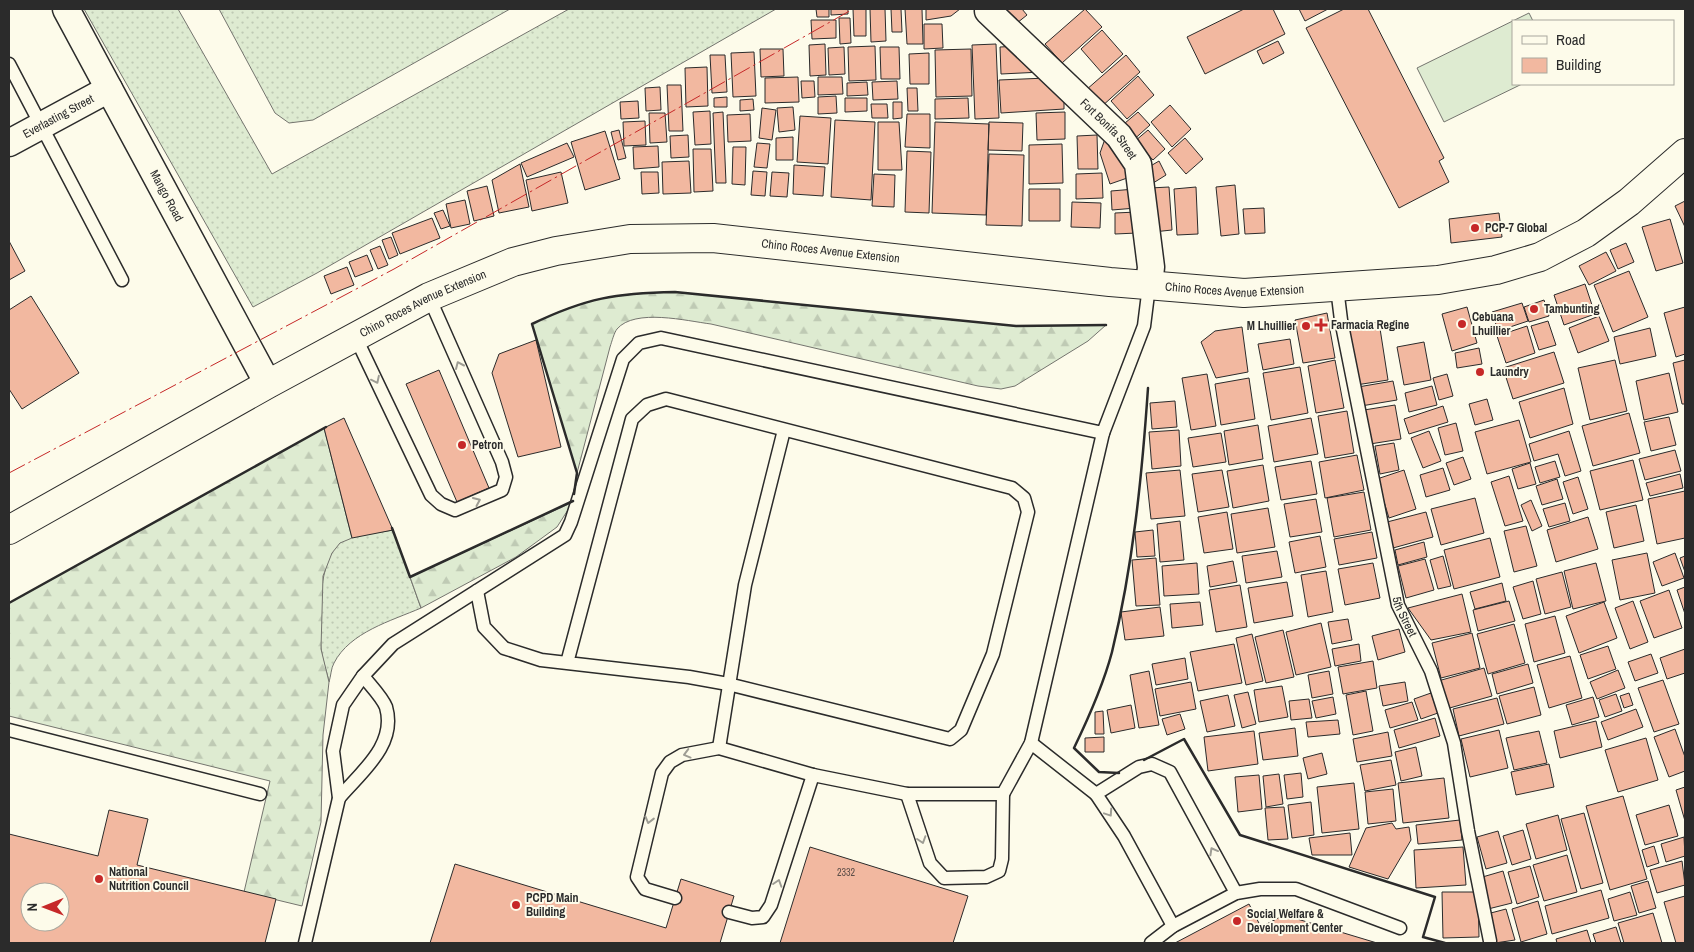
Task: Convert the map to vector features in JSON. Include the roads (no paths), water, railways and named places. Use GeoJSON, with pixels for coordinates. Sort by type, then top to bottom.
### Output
{"type":"FeatureCollection","features":[{"type":"Feature","properties":{"kind":"main road","name":"Chino Roces Avenue Extension"},"geometry":{"type":"LineString","coordinates":[[9,530],[268,384],[429,297],[504,266],[556,251],[630,239],[713,238],[1148,286],[1244,293],[1438,280],[1496,270],[1540,258],[1586,233],[1630,202],[1685,154]]}},
{"type":"Feature","properties":{"kind":"street","name":"Mango Road"},"geometry":{"type":"LineString","coordinates":[[66,9],[268,384]]}},
{"type":"Feature","properties":{"kind":"street","name":"Fort Bonifa Street"},"geometry":{"type":"LineString","coordinates":[[988,11],[1119,136],[1138,164],[1151,267],[1148,286]]}},
{"type":"Feature","properties":{"kind":"street","name":"Everlasting Street"},"geometry":{"type":"LineString","coordinates":[[9,143],[109,89]]}},
{"type":"Feature","properties":{"kind":"lane"},"geometry":{"type":"LineString","coordinates":[[9,64],[122,280]]}},
{"type":"Feature","properties":{"kind":"lane"},"geometry":{"type":"LineString","coordinates":[[906,794],[930,863],[944,878],[986,877],[999,872],[1002,859],[1003,794],[1031,743],[1103,433],[1144,326],[1148,286]]}},
{"type":"Feature","properties":{"kind":"lane","name":"5th Street"},"geometry":{"type":"LineString","coordinates":[[1337,288],[1341,320],[1398,605],[1431,671],[1454,743],[1468,831],[1490,941]]}},
{"type":"Feature","properties":{"kind":"lane"},"geometry":{"type":"LineString","coordinates":[[355,336],[431,495],[441,504],[456,510],[502,490],[506,477],[502,462],[429,297]]}},
{"type":"Feature","properties":{"kind":"lane"},"geometry":{"type":"LineString","coordinates":[[305,943],[339,798],[333,751],[343,705],[363,676],[392,644],[565,535],[571,522],[624,359],[639,343],[661,338],[1103,433]]}},
{"type":"Feature","properties":{"kind":"lane"},"geometry":{"type":"LineString","coordinates":[[477,590],[484,627],[504,648],[541,660],[567,663],[689,677],[728,684],[950,739],[961,730],[993,654],[1028,512],[1024,498],[1012,488],[666,399],[647,405],[632,419],[567,663]]}},
{"type":"Feature","properties":{"kind":"lane"},"geometry":{"type":"LineString","coordinates":[[719,748],[745,585],[784,430]]}},
{"type":"Feature","properties":{"kind":"lane"},"geometry":{"type":"LineString","coordinates":[[339,798],[382,750],[388,730],[385,706],[363,676]]}},
{"type":"Feature","properties":{"kind":"lane"},"geometry":{"type":"LineString","coordinates":[[9,730],[260,794]]}},
{"type":"Feature","properties":{"kind":"lane"},"geometry":{"type":"LineString","coordinates":[[1031,743],[1096,794],[1124,836],[1173,926]]}},
{"type":"Feature","properties":{"kind":"lane"},"geometry":{"type":"LineString","coordinates":[[675,898],[645,890],[637,877],[638,863],[662,773],[670,762],[682,755],[719,748],[813,775],[906,794],[1003,794]]}},
{"type":"Feature","properties":{"kind":"lane"},"geometry":{"type":"LineString","coordinates":[[1096,794],[1139,767],[1152,764],[1170,772],[1236,893]]}},
{"type":"Feature","properties":{"kind":"lane"},"geometry":{"type":"LineString","coordinates":[[729,912],[752,918],[763,917],[771,905],[813,775]]}},
{"type":"Feature","properties":{"kind":"lane"},"geometry":{"type":"LineString","coordinates":[[1151,943],[1173,926],[1236,893],[1260,889],[1296,889],[1400,928]]}},
{"type":"Feature","properties":{"kind":"place","name":"PCP-7 Global"},"geometry":{"type":"Point","coordinates":[1475,228]}},
{"type":"Feature","properties":{"kind":"place","name":"Tambunting"},"geometry":{"type":"Point","coordinates":[1534,309]}},
{"type":"Feature","properties":{"kind":"place","name":"Cebuana Lhuillier"},"geometry":{"type":"Point","coordinates":[1462,324]}},
{"type":"Feature","properties":{"kind":"place","name":"Farmacia Regine"},"geometry":{"type":"Point","coordinates":[1321,325]}},
{"type":"Feature","properties":{"kind":"place","name":"M Lhuillier"},"geometry":{"type":"Point","coordinates":[1306,326]}},
{"type":"Feature","properties":{"kind":"place","name":"Laundry"},"geometry":{"type":"Point","coordinates":[1480,372]}},
{"type":"Feature","properties":{"kind":"place","name":"Petron"},"geometry":{"type":"Point","coordinates":[462,445]}},
{"type":"Feature","properties":{"kind":"place","name":"National Nutrition Council"},"geometry":{"type":"Point","coordinates":[99,879]}},
{"type":"Feature","properties":{"kind":"place","name":"PCPD Main Building"},"geometry":{"type":"Point","coordinates":[516,905]}},
{"type":"Feature","properties":{"kind":"place","name":"Social Welfare & Development Center"},"geometry":{"type":"Point","coordinates":[1237,921]}}]}
